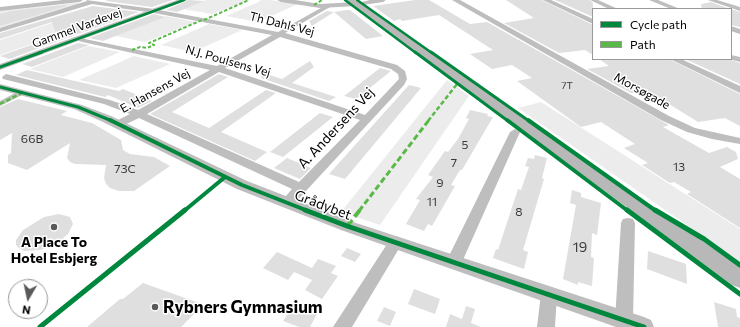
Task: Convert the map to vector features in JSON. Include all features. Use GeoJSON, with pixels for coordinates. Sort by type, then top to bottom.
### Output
{"type":"FeatureCollection","features":[{"type":"Feature","properties":{"kind":"main road"},"geometry":{"type":"LineString","coordinates":[[353,2],[740,279]]}},
{"type":"Feature","properties":{"kind":"street","name":"Gammel Vardevej"},"geometry":{"type":"LineString","coordinates":[[0,67],[184,0]]}},
{"type":"Feature","properties":{"kind":"street"},"geometry":{"type":"LineString","coordinates":[[281,0],[328,6],[353,2],[383,0]]}},
{"type":"Feature","properties":{"kind":"street","name":"Morsøgade"},"geometry":{"type":"LineString","coordinates":[[455,0],[665,118],[705,134],[740,141]]}},
{"type":"Feature","properties":{"kind":"street"},"geometry":{"type":"LineString","coordinates":[[546,0],[592,22]]}},
{"type":"Feature","properties":{"kind":"street"},"geometry":{"type":"LineString","coordinates":[[593,0],[613,8]]}},
{"type":"Feature","properties":{"kind":"street"},"geometry":{"type":"LineString","coordinates":[[652,0],[674,8]]}},
{"type":"Feature","properties":{"kind":"street"},"geometry":{"type":"LineString","coordinates":[[711,0],[740,9]]}},
{"type":"Feature","properties":{"kind":"street"},"geometry":{"type":"LineString","coordinates":[[0,9],[72,1],[89,1]]}},
{"type":"Feature","properties":{"kind":"street","name":"Th Dahls Vej"},"geometry":{"type":"LineString","coordinates":[[89,1],[154,11],[279,34],[394,67],[402,73]]}},
{"type":"Feature","properties":{"kind":"street"},"geometry":{"type":"LineString","coordinates":[[0,30],[89,1]]}},
{"type":"Feature","properties":{"kind":"street","name":"E. Hansens Vej"},"geometry":{"type":"LineString","coordinates":[[118,124],[328,6]]}},
{"type":"Feature","properties":{"kind":"street","name":"N.J. Poulsens Vej"},"geometry":{"type":"LineString","coordinates":[[78,39],[218,69],[366,119]]}},
{"type":"Feature","properties":{"kind":"street"},"geometry":{"type":"LineString","coordinates":[[676,60],[740,90]]}},
{"type":"Feature","properties":{"kind":"street","name":"A. Andersens Vej"},"geometry":{"type":"LineString","coordinates":[[287,203],[401,83],[403,78],[402,73]]}},
{"type":"Feature","properties":{"kind":"street","name":"Grådybet"},"geometry":{"type":"LineString","coordinates":[[3,82],[39,85],[107,102],[138,114],[301,188]]}},
{"type":"Feature","properties":{"kind":"street","name":"Grådybet"},"geometry":{"type":"LineString","coordinates":[[3,82],[22,93],[78,107],[118,124],[237,182],[287,203],[644,327]]}},
{"type":"Feature","properties":{"kind":"street"},"geometry":{"type":"LineString","coordinates":[[0,104],[39,85]]}},
{"type":"Feature","properties":{"kind":"street"},"geometry":{"type":"LineString","coordinates":[[454,262],[515,132]]}},
{"type":"Feature","properties":{"kind":"street"},"geometry":{"type":"LineString","coordinates":[[624,320],[628,223]]}},
{"type":"Feature","properties":{"kind":"street"},"geometry":{"type":"LineString","coordinates":[[342,327],[396,242]]}},
{"type":"Feature","properties":{"kind":"street"},"geometry":{"type":"LineString","coordinates":[[546,327],[549,294]]}},
{"type":"Feature","properties":{"kind":"shaded area"},"geometry":{"type":"Polygon","coordinates":[[[206,0],[250,0],[212,14],[183,9],[206,0]]]}},
{"type":"Feature","properties":{"kind":"shaded area"},"geometry":{"type":"Polygon","coordinates":[[[259,0],[298,4],[258,22],[226,16],[261,1],[259,0]]]}},
{"type":"Feature","properties":{"kind":"shaded area"},"geometry":{"type":"Polygon","coordinates":[[[76,3],[81,4],[0,28],[0,11],[76,3]]]}},
{"type":"Feature","properties":{"kind":"shaded area"},"geometry":{"type":"Polygon","coordinates":[[[128,11],[0,55],[0,40],[58,21],[128,11]]]}},
{"type":"Feature","properties":{"kind":"shaded area"},"geometry":{"type":"Polygon","coordinates":[[[166,16],[196,22],[145,42],[116,36],[166,16]]]}},
{"type":"Feature","properties":{"kind":"shaded area"},"geometry":{"type":"Polygon","coordinates":[[[209,24],[242,30],[193,52],[161,45],[209,24]]]}},
{"type":"Feature","properties":{"kind":"shaded area"},"geometry":{"type":"Polygon","coordinates":[[[88,46],[120,52],[63,77],[30,69],[88,46]]]}},
{"type":"Feature","properties":{"kind":"shaded area"},"geometry":{"type":"Polygon","coordinates":[[[134,56],[170,64],[116,88],[79,80],[134,56]]]}},
{"type":"Feature","properties":{"kind":"shaded area"},"geometry":{"type":"Polygon","coordinates":[[[447,80],[469,96],[380,225],[341,212],[447,80]]]}},
{"type":"Feature","properties":{"kind":"shaded area"},"geometry":{"type":"Polygon","coordinates":[[[541,102],[740,229],[740,262],[518,108],[541,102]]]}},
{"type":"Feature","properties":{"kind":"building"},"geometry":{"type":"Polygon","coordinates":[[[173,0],[152,7],[105,1],[173,0]]]}},
{"type":"Feature","properties":{"kind":"building"},"geometry":{"type":"Polygon","coordinates":[[[189,0],[204,1],[177,12],[166,10],[189,0]]]}},
{"type":"Feature","properties":{"kind":"building"},"geometry":{"type":"Polygon","coordinates":[[[415,0],[429,0],[470,24],[487,22],[669,125],[663,127],[709,153],[727,147],[736,152],[738,159],[720,167],[740,179],[740,228],[687,194],[691,192],[674,182],[670,183],[642,165],[648,163],[624,148],[635,144],[601,122],[581,127],[517,81],[532,78],[512,65],[492,69],[470,54],[493,50],[439,15],[394,21],[373,6],[415,0]]]}},
{"type":"Feature","properties":{"kind":"building"},"geometry":{"type":"Polygon","coordinates":[[[506,0],[542,0],[592,25],[592,54],[585,50],[559,53],[504,23],[534,18],[506,0]]]}},
{"type":"Feature","properties":{"kind":"building"},"geometry":{"type":"Polygon","coordinates":[[[555,0],[589,0],[593,3],[592,17],[555,0]]]}},
{"type":"Feature","properties":{"kind":"building"},"geometry":{"type":"Polygon","coordinates":[[[711,2],[727,8],[702,8],[701,4],[711,2]]]}},
{"type":"Feature","properties":{"kind":"building"},"geometry":{"type":"Polygon","coordinates":[[[67,6],[0,26],[0,14],[12,11],[67,6]]]}},
{"type":"Feature","properties":{"kind":"building"},"geometry":{"type":"Polygon","coordinates":[[[93,6],[139,12],[9,59],[0,56],[57,36],[52,22],[0,39],[0,33],[93,6]]]}},
{"type":"Feature","properties":{"kind":"building"},"geometry":{"type":"Polygon","coordinates":[[[732,9],[740,12],[740,27],[732,25],[732,9]]]}},
{"type":"Feature","properties":{"kind":"building"},"geometry":{"type":"Polygon","coordinates":[[[350,10],[383,36],[366,39],[334,12],[350,10]]]}},
{"type":"Feature","properties":{"kind":"building"},"geometry":{"type":"Polygon","coordinates":[[[327,11],[334,12],[312,26],[309,21],[327,11]]]}},
{"type":"Feature","properties":{"kind":"building"},"geometry":{"type":"Polygon","coordinates":[[[154,14],[165,17],[103,41],[89,38],[154,14]]]}},
{"type":"Feature","properties":{"kind":"building"},"geometry":{"type":"Polygon","coordinates":[[[78,43],[89,45],[32,67],[22,64],[78,43]]]}},
{"type":"Feature","properties":{"kind":"building"},"geometry":{"type":"Polygon","coordinates":[[[600,60],[671,60],[740,94],[740,126],[725,118],[698,122],[648,91],[631,93],[587,69],[609,66],[600,60]]]}},
{"type":"Feature","properties":{"kind":"building"},"geometry":{"type":"Polygon","coordinates":[[[687,60],[731,60],[740,63],[740,84],[687,60]]]}},
{"type":"Feature","properties":{"kind":"building"},"geometry":{"type":"Polygon","coordinates":[[[310,61],[314,67],[292,83],[336,97],[329,101],[261,78],[263,73],[282,79],[310,61]]]}},
{"type":"Feature","properties":{"kind":"building"},"geometry":{"type":"Polygon","coordinates":[[[380,68],[391,71],[356,99],[344,96],[380,68]]]}},
{"type":"Feature","properties":{"kind":"building"},"geometry":{"type":"Polygon","coordinates":[[[27,70],[119,91],[123,89],[152,101],[138,108],[108,95],[105,97],[16,75],[27,70]]]}},
{"type":"Feature","properties":{"kind":"building"},"geometry":{"type":"Polygon","coordinates":[[[219,74],[228,77],[172,112],[209,128],[266,90],[276,93],[221,132],[267,152],[255,161],[150,114],[219,74]]]}},
{"type":"Feature","properties":{"kind":"building"},"geometry":{"type":"Polygon","coordinates":[[[409,85],[421,88],[345,179],[329,174],[409,85]]]}},
{"type":"Feature","properties":{"kind":"building"},"geometry":{"type":"Polygon","coordinates":[[[18,99],[67,111],[61,115],[92,123],[121,140],[123,150],[130,154],[154,157],[170,166],[134,191],[119,191],[110,188],[106,184],[104,178],[106,165],[75,164],[70,162],[67,158],[70,143],[27,170],[8,163],[8,155],[11,153],[12,133],[0,140],[0,107],[18,99]]]}},
{"type":"Feature","properties":{"kind":"building"},"geometry":{"type":"Polygon","coordinates":[[[470,110],[488,114],[487,116],[493,117],[462,170],[460,170],[451,185],[455,186],[432,226],[428,224],[424,231],[406,224],[420,200],[416,199],[433,177],[428,175],[445,151],[448,152],[458,139],[469,119],[466,118],[470,110]]]}},
{"type":"Feature","properties":{"kind":"building"},"geometry":{"type":"Polygon","coordinates":[[[320,113],[333,117],[283,157],[270,152],[320,113]]]}},
{"type":"Feature","properties":{"kind":"building"},"geometry":{"type":"Polygon","coordinates":[[[535,155],[547,158],[542,178],[544,179],[523,250],[528,252],[524,269],[493,258],[496,249],[498,250],[518,189],[521,190],[529,167],[525,166],[528,158],[534,159],[535,155]]]}},
{"type":"Feature","properties":{"kind":"building"},"geometry":{"type":"Polygon","coordinates":[[[287,158],[311,168],[300,179],[274,168],[287,158]]]}},
{"type":"Feature","properties":{"kind":"building"},"geometry":{"type":"Polygon","coordinates":[[[572,190],[581,193],[581,197],[601,203],[597,235],[592,233],[591,257],[594,258],[592,286],[578,282],[578,285],[563,279],[576,205],[570,203],[572,190]]]}},
{"type":"Feature","properties":{"kind":"building"},"geometry":{"type":"Polygon","coordinates":[[[59,214],[70,217],[73,224],[68,234],[62,239],[47,248],[39,250],[24,251],[16,245],[16,240],[23,230],[44,217],[59,214]]]}},
{"type":"Feature","properties":{"kind":"building"},"geometry":{"type":"Polygon","coordinates":[[[347,248],[361,254],[355,262],[341,256],[347,248]]]}},
{"type":"Feature","properties":{"kind":"building"},"geometry":{"type":"Polygon","coordinates":[[[648,251],[686,264],[687,284],[647,269],[648,251]]]}},
{"type":"Feature","properties":{"kind":"building"},"geometry":{"type":"Polygon","coordinates":[[[277,252],[312,268],[318,259],[336,266],[331,273],[338,276],[322,299],[305,290],[312,280],[294,272],[288,280],[263,268],[277,252]]]}},
{"type":"Feature","properties":{"kind":"building","name":"Rybners Gymnasium"},"geometry":{"type":"Polygon","coordinates":[[[143,283],[202,304],[181,327],[87,327],[120,299],[123,299],[143,283]]]}},
{"type":"Feature","properties":{"kind":"building"},"geometry":{"type":"Polygon","coordinates":[[[414,289],[440,299],[435,314],[408,304],[414,289]]]}},
{"type":"Feature","properties":{"kind":"building"},"geometry":{"type":"Polygon","coordinates":[[[714,302],[736,309],[737,317],[740,318],[740,327],[718,327],[714,302]]]}},
{"type":"Feature","properties":{"kind":"building"},"geometry":{"type":"Polygon","coordinates":[[[294,304],[317,314],[310,327],[299,327],[283,321],[294,304]]]}},
{"type":"Feature","properties":{"kind":"building"},"geometry":{"type":"Polygon","coordinates":[[[466,306],[475,309],[471,323],[481,327],[446,327],[450,314],[462,319],[466,306]]]}},
{"type":"Feature","properties":{"kind":"building"},"geometry":{"type":"Polygon","coordinates":[[[384,307],[396,312],[390,326],[377,321],[384,307]]]}},
{"type":"Feature","properties":{"kind":"marked path"},"geometry":{"type":"LineString","coordinates":[[204,20],[249,0]]}},
{"type":"Feature","properties":{"kind":"marked path"},"geometry":{"type":"LineString","coordinates":[[314,5],[322,0]]}},
{"type":"Feature","properties":{"kind":"marked path"},"geometry":{"type":"LineString","coordinates":[[132,50],[140,47],[147,48],[154,45],[149,43],[202,20]]}},
{"type":"Feature","properties":{"kind":"marked path"},"geometry":{"type":"LineString","coordinates":[[347,226],[457,84]]}},
{"type":"Feature","properties":{"kind":"marked path"},"geometry":{"type":"LineString","coordinates":[[0,104],[22,93]]}},
{"type":"Feature","properties":{"kind":"cycle path"},"geometry":{"type":"LineString","coordinates":[[0,67],[184,0]]}},
{"type":"Feature","properties":{"kind":"cycle path"},"geometry":{"type":"LineString","coordinates":[[345,0],[740,294]]}},
{"type":"Feature","properties":{"kind":"cycle path"},"geometry":{"type":"LineString","coordinates":[[357,0],[658,212],[704,239],[740,265]]}},
{"type":"Feature","properties":{"kind":"cycle path"},"geometry":{"type":"LineString","coordinates":[[0,87],[78,107],[107,119],[242,185],[347,226],[644,327]]}},
{"type":"Feature","properties":{"kind":"cycle path"},"geometry":{"type":"LineString","coordinates":[[40,327],[225,177]]}},
{"type":"Feature","properties":{"kind":"place","name":"A Place To Hotel Esbjerg"},"geometry":{"type":"Point","coordinates":[54,227]}},
{"type":"Feature","properties":{"kind":"place","name":"Rybners Gymnasium"},"geometry":{"type":"Point","coordinates":[155,307]}}]}
